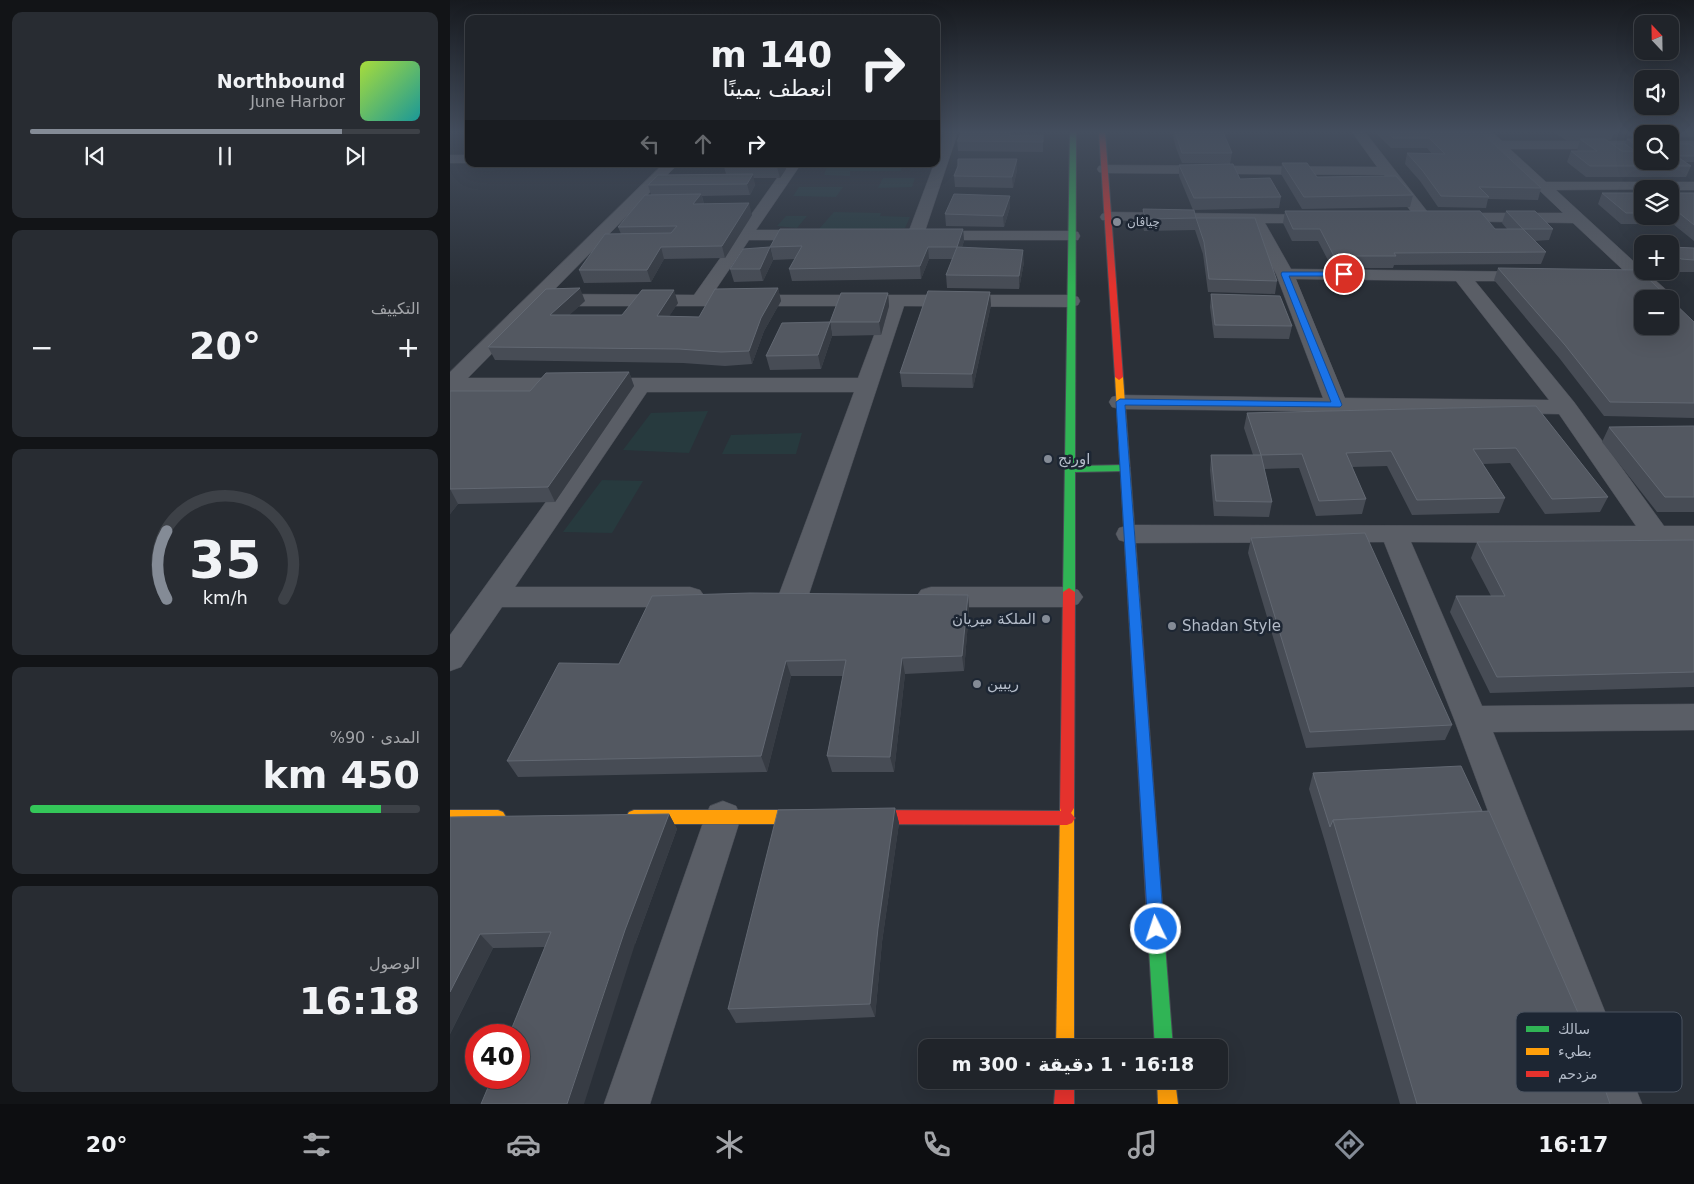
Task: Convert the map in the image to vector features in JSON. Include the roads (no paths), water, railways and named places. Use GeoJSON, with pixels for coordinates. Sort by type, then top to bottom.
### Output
{"type":"FeatureCollection","features":[{"type":"Feature","properties":{"kind":"street"},"geometry":{"type":"LineString","coordinates":[[450,384],[652,184]]}},
{"type":"Feature","properties":{"kind":"street"},"geometry":{"type":"LineString","coordinates":[[700,299],[781,184]]}},
{"type":"Feature","properties":{"kind":"street"},"geometry":{"type":"LineString","coordinates":[[915,236],[931,184]]}},
{"type":"Feature","properties":{"kind":"street"},"geometry":{"type":"LineString","coordinates":[[1065,1039],[1073,184]]}},
{"type":"Feature","properties":{"kind":"street"},"geometry":{"type":"LineString","coordinates":[[1105,184],[1163,1039]]}},
{"type":"Feature","properties":{"kind":"street"},"geometry":{"type":"LineString","coordinates":[[1396,184],[1424,218]]}},
{"type":"Feature","properties":{"kind":"street"},"geometry":{"type":"LineString","coordinates":[[1540,184],[1634,270]]}},
{"type":"Feature","properties":{"kind":"street"},"geometry":{"type":"LineString","coordinates":[[1543,186],[1691,189]]}},
{"type":"Feature","properties":{"kind":"street"},"geometry":{"type":"LineString","coordinates":[[1108,217],[1334,218]]}},
{"type":"Feature","properties":{"kind":"street"},"geometry":{"type":"LineString","coordinates":[[1254,218],[1285,274],[1337,405]]}},
{"type":"Feature","properties":{"kind":"street"},"geometry":{"type":"LineString","coordinates":[[1404,218],[1577,218]]}},
{"type":"Feature","properties":{"kind":"street"},"geometry":{"type":"LineString","coordinates":[[745,235],[830,235]]}},
{"type":"Feature","properties":{"kind":"street"},"geometry":{"type":"LineString","coordinates":[[896,236],[1072,236]]}},
{"type":"Feature","properties":{"kind":"street"},"geometry":{"type":"LineString","coordinates":[[1285,274],[1551,276]]}},
{"type":"Feature","properties":{"kind":"street"},"geometry":{"type":"LineString","coordinates":[[1461,275],[1566,407],[1656,535]]}},
{"type":"Feature","properties":{"kind":"street"},"geometry":{"type":"LineString","coordinates":[[1611,276],[1634,276]]}},
{"type":"Feature","properties":{"kind":"street"},"geometry":{"type":"LineString","coordinates":[[1645,280],[1656,290]]}},
{"type":"Feature","properties":{"kind":"street"},"geometry":{"type":"LineString","coordinates":[[536,300],[1071,301]]}},
{"type":"Feature","properties":{"kind":"street"},"geometry":{"type":"LineString","coordinates":[[793,597],[896,301]]}},
{"type":"Feature","properties":{"kind":"street"},"geometry":{"type":"LineString","coordinates":[[450,384],[866,385]]}},
{"type":"Feature","properties":{"kind":"street"},"geometry":{"type":"LineString","coordinates":[[450,659],[641,385]]}},
{"type":"Feature","properties":{"kind":"street"},"geometry":{"type":"LineString","coordinates":[[1120,402],[1566,407]]}},
{"type":"Feature","properties":{"kind":"street"},"geometry":{"type":"LineString","coordinates":[[1070,469],[1125,468]]}},
{"type":"Feature","properties":{"kind":"street"},"geometry":{"type":"LineString","coordinates":[[1394,533],[1471,718],[1584,1012]]}},
{"type":"Feature","properties":{"kind":"street"},"geometry":{"type":"LineString","coordinates":[[1129,534],[1694,535]]}},
{"type":"Feature","properties":{"kind":"street"},"geometry":{"type":"LineString","coordinates":[[494,597],[714,597]]}},
{"type":"Feature","properties":{"kind":"street"},"geometry":{"type":"LineString","coordinates":[[763,597],[823,597]]}},
{"type":"Feature","properties":{"kind":"street"},"geometry":{"type":"LineString","coordinates":[[902,597],[1068,597]]}},
{"type":"Feature","properties":{"kind":"street"},"geometry":{"type":"LineString","coordinates":[[1471,718],[1694,717]]}},
{"type":"Feature","properties":{"kind":"street"},"geometry":{"type":"LineString","coordinates":[[450,817],[508,817]]}},
{"type":"Feature","properties":{"kind":"street"},"geometry":{"type":"LineString","coordinates":[[625,817],[821,817]]}},
{"type":"Feature","properties":{"kind":"street"},"geometry":{"type":"LineString","coordinates":[[627,1104],[723,817]]}},
{"type":"Feature","properties":{"kind":"street"},"geometry":{"type":"LineString","coordinates":[[851,817],[1067,818]]}},
{"type":"Feature","properties":{"kind":"street"},"geometry":{"type":"LineString","coordinates":[[1064,1104],[1065,1089]]}},
{"type":"Feature","properties":{"kind":"street"},"geometry":{"type":"LineString","coordinates":[[1167,1089],[1168,1104]]}},
{"type":"Feature","properties":{"kind":"street"},"geometry":{"type":"LineString","coordinates":[[1614,1092],[1619,1104]]}},
{"type":"Feature","properties":{"kind":"place","name":"چياڤان"},"geometry":{"type":"Point","coordinates":[1117,222]}},
{"type":"Feature","properties":{"kind":"place","name":"اورنج"},"geometry":{"type":"Point","coordinates":[1048,459]}},
{"type":"Feature","properties":{"kind":"place","name":"الملكة ميريان"},"geometry":{"type":"Point","coordinates":[1046,619]}},
{"type":"Feature","properties":{"kind":"place","name":"Shadan Style"},"geometry":{"type":"Point","coordinates":[1172,626]}},
{"type":"Feature","properties":{"kind":"place","name":"ريبين"},"geometry":{"type":"Point","coordinates":[977,684]}}]}
